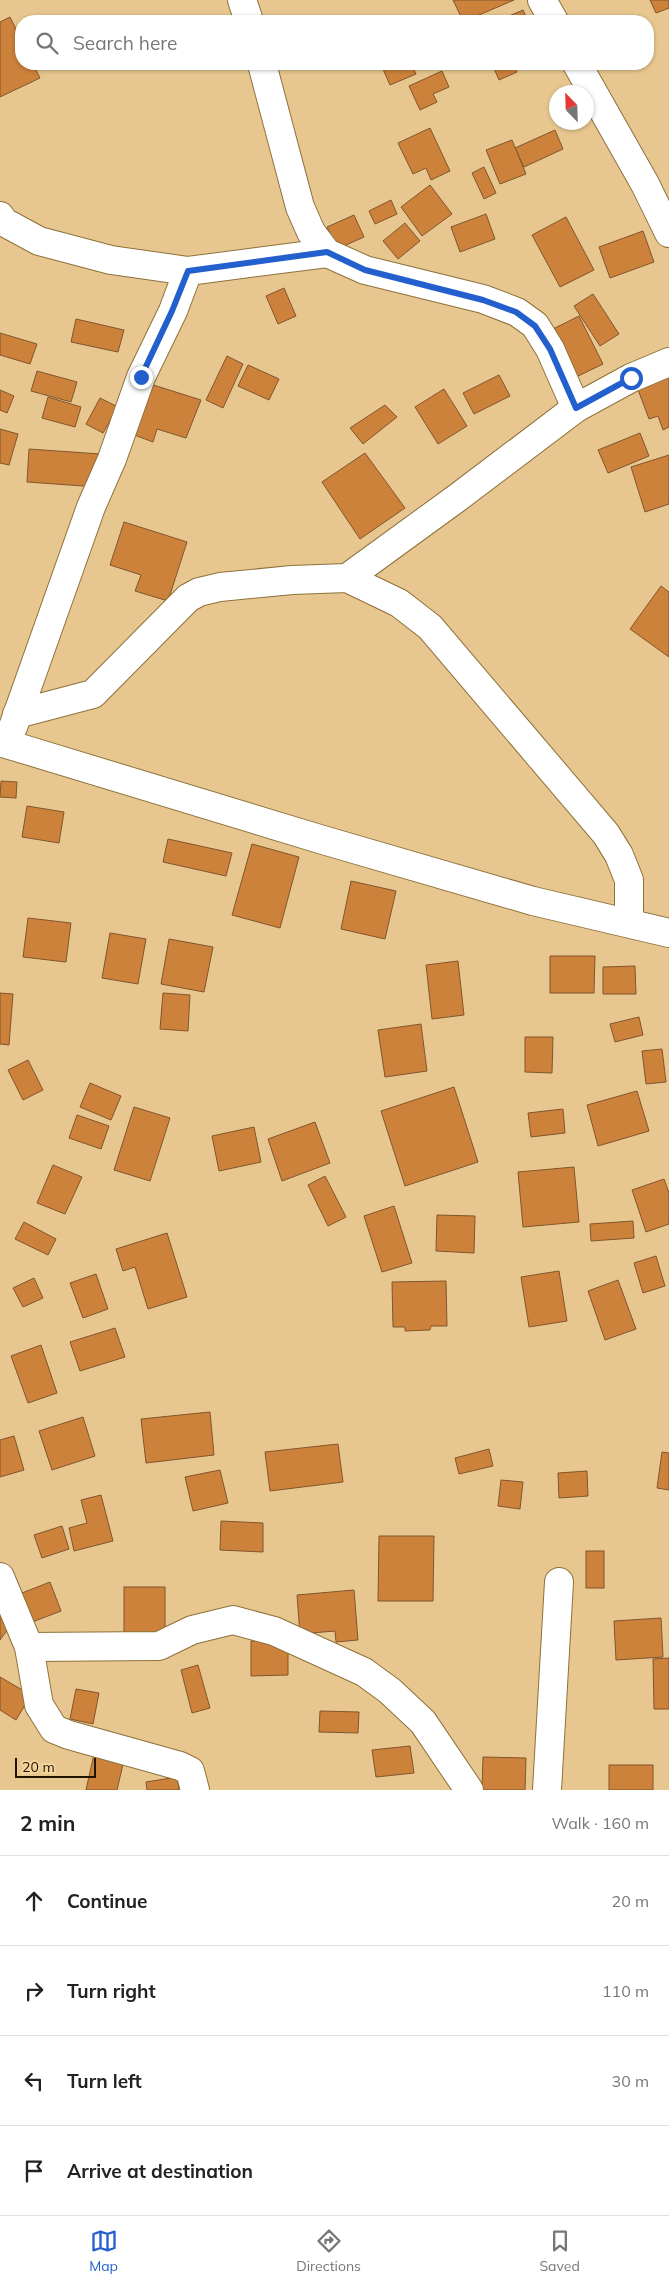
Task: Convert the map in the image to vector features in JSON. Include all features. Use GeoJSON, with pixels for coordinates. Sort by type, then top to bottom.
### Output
{"type":"FeatureCollection","features":[{"type":"Feature","properties":{"kind":"street"},"geometry":{"type":"LineString","coordinates":[[242,0],[247,15]]}},
{"type":"Feature","properties":{"kind":"street"},"geometry":{"type":"LineString","coordinates":[[542,0],[551,15]]}},
{"type":"Feature","properties":{"kind":"street"},"geometry":{"type":"LineString","coordinates":[[264,70],[300,207],[311,232],[327,252],[365,270],[483,300],[516,312],[535,326],[550,349],[576,408]]}},
{"type":"Feature","properties":{"kind":"street"},"geometry":{"type":"LineString","coordinates":[[581,70],[645,184],[669,233]]}},
{"type":"Feature","properties":{"kind":"street"},"geometry":{"type":"LineString","coordinates":[[0,216],[4,222],[40,241],[111,260],[188,271],[327,252]]}},
{"type":"Feature","properties":{"kind":"street"},"geometry":{"type":"LineString","coordinates":[[188,271],[172,311],[141,377],[112,460],[92,507],[17,714],[5,742],[323,840],[533,900],[669,932]]}},
{"type":"Feature","properties":{"kind":"street"},"geometry":{"type":"LineString","coordinates":[[347,578],[576,408],[631,378],[669,362]]}},
{"type":"Feature","properties":{"kind":"street"},"geometry":{"type":"LineString","coordinates":[[17,714],[92,694],[188,598],[199,592],[229,586],[347,578],[400,603],[430,627],[584,807],[619,854],[629,880],[629,922]]}},
{"type":"Feature","properties":{"kind":"street"},"geometry":{"type":"LineString","coordinates":[[0,1577],[29,1648],[39,1705],[54,1729],[180,1766],[190,1771],[195,1790]]}},
{"type":"Feature","properties":{"kind":"street"},"geometry":{"type":"LineString","coordinates":[[546,1790],[559,1582]]}},
{"type":"Feature","properties":{"kind":"street"},"geometry":{"type":"LineString","coordinates":[[29,1648],[159,1646],[192,1630],[234,1620],[274,1631],[364,1672],[390,1691],[423,1722],[468,1790]]}},
{"type":"Feature","properties":{"kind":"building"},"geometry":{"type":"Polygon","coordinates":[[[453,0],[514,0],[479,15],[460,15],[453,0]]]}},
{"type":"Feature","properties":{"kind":"building"},"geometry":{"type":"Polygon","coordinates":[[[650,0],[669,0],[669,8],[656,13],[650,0]]]}},
{"type":"Feature","properties":{"kind":"building"},"geometry":{"type":"Polygon","coordinates":[[[523,10],[525,15],[511,15],[523,10]]]}},
{"type":"Feature","properties":{"kind":"building"},"geometry":{"type":"Polygon","coordinates":[[[10,17],[15,27],[15,70],[36,70],[40,78],[0,97],[0,22],[10,17]]]}},
{"type":"Feature","properties":{"kind":"building"},"geometry":{"type":"Polygon","coordinates":[[[383,70],[414,70],[416,74],[390,85],[383,70]]]}},
{"type":"Feature","properties":{"kind":"building"},"geometry":{"type":"Polygon","coordinates":[[[495,70],[516,70],[517,72],[499,80],[495,70]]]}},
{"type":"Feature","properties":{"kind":"building"},"geometry":{"type":"Polygon","coordinates":[[[442,71],[449,87],[433,94],[437,102],[420,110],[409,86],[442,71]]]}},
{"type":"Feature","properties":{"kind":"building"},"geometry":{"type":"Polygon","coordinates":[[[430,128],[450,171],[431,180],[426,168],[413,174],[398,143],[430,128]]]}},
{"type":"Feature","properties":{"kind":"building"},"geometry":{"type":"Polygon","coordinates":[[[555,130],[563,149],[524,167],[515,148],[555,130]]]}},
{"type":"Feature","properties":{"kind":"building"},"geometry":{"type":"Polygon","coordinates":[[[512,140],[526,174],[500,184],[486,150],[512,140]]]}},
{"type":"Feature","properties":{"kind":"building"},"geometry":{"type":"Polygon","coordinates":[[[484,167],[496,193],[484,199],[472,173],[484,167]]]}},
{"type":"Feature","properties":{"kind":"building"},"geometry":{"type":"Polygon","coordinates":[[[430,185],[452,214],[422,236],[401,207],[430,185]]]}},
{"type":"Feature","properties":{"kind":"building"},"geometry":{"type":"Polygon","coordinates":[[[391,200],[397,214],[375,224],[369,211],[391,200]]]}},
{"type":"Feature","properties":{"kind":"building"},"geometry":{"type":"Polygon","coordinates":[[[486,214],[495,239],[460,252],[451,227],[486,214]]]}},
{"type":"Feature","properties":{"kind":"building"},"geometry":{"type":"Polygon","coordinates":[[[354,215],[364,237],[337,249],[327,227],[354,215]]]}},
{"type":"Feature","properties":{"kind":"building"},"geometry":{"type":"Polygon","coordinates":[[[566,217],[594,270],[560,287],[532,235],[566,217]]]}},
{"type":"Feature","properties":{"kind":"building"},"geometry":{"type":"Polygon","coordinates":[[[405,223],[420,241],[398,259],[383,241],[405,223]]]}},
{"type":"Feature","properties":{"kind":"building"},"geometry":{"type":"Polygon","coordinates":[[[643,231],[654,262],[610,278],[599,247],[643,231]]]}},
{"type":"Feature","properties":{"kind":"building"},"geometry":{"type":"Polygon","coordinates":[[[284,288],[296,316],[278,324],[266,296],[284,288]]]}},
{"type":"Feature","properties":{"kind":"building"},"geometry":{"type":"Polygon","coordinates":[[[593,294],[619,334],[600,346],[574,306],[593,294]]]}},
{"type":"Feature","properties":{"kind":"building"},"geometry":{"type":"Polygon","coordinates":[[[579,316],[603,364],[570,380],[547,332],[579,316]]]}},
{"type":"Feature","properties":{"kind":"building"},"geometry":{"type":"Polygon","coordinates":[[[76,319],[124,330],[118,352],[71,342],[76,319]]]}},
{"type":"Feature","properties":{"kind":"building"},"geometry":{"type":"Polygon","coordinates":[[[0,333],[37,344],[30,364],[0,355],[0,333]]]}},
{"type":"Feature","properties":{"kind":"building"},"geometry":{"type":"Polygon","coordinates":[[[227,356],[243,364],[223,408],[206,400],[227,356]]]}},
{"type":"Feature","properties":{"kind":"building"},"geometry":{"type":"Polygon","coordinates":[[[248,365],[279,379],[269,400],[238,386],[248,365]]]}},
{"type":"Feature","properties":{"kind":"building"},"geometry":{"type":"Polygon","coordinates":[[[669,368],[669,427],[663,430],[658,416],[649,419],[637,387],[669,368]]]}},
{"type":"Feature","properties":{"kind":"building"},"geometry":{"type":"Polygon","coordinates":[[[37,371],[77,382],[71,402],[31,391],[37,371]]]}},
{"type":"Feature","properties":{"kind":"building"},"geometry":{"type":"Polygon","coordinates":[[[499,375],[510,396],[474,414],[463,393],[499,375]]]}},
{"type":"Feature","properties":{"kind":"building"},"geometry":{"type":"Polygon","coordinates":[[[147,383],[201,400],[186,438],[157,429],[153,442],[129,433],[147,383]]]}},
{"type":"Feature","properties":{"kind":"building"},"geometry":{"type":"Polygon","coordinates":[[[444,389],[467,426],[438,444],[415,407],[444,389]]]}},
{"type":"Feature","properties":{"kind":"building"},"geometry":{"type":"Polygon","coordinates":[[[0,390],[14,396],[7,413],[0,410],[0,390]]]}},
{"type":"Feature","properties":{"kind":"building"},"geometry":{"type":"Polygon","coordinates":[[[48,397],[81,407],[75,427],[42,418],[48,397]]]}},
{"type":"Feature","properties":{"kind":"building"},"geometry":{"type":"Polygon","coordinates":[[[100,398],[118,407],[103,433],[86,424],[100,398]]]}},
{"type":"Feature","properties":{"kind":"building"},"geometry":{"type":"Polygon","coordinates":[[[385,405],[397,417],[363,444],[350,428],[385,405]]]}},
{"type":"Feature","properties":{"kind":"building"},"geometry":{"type":"Polygon","coordinates":[[[0,429],[18,434],[9,465],[0,463],[0,429]]]}},
{"type":"Feature","properties":{"kind":"building"},"geometry":{"type":"Polygon","coordinates":[[[640,433],[649,456],[608,473],[598,450],[640,433]]]}},
{"type":"Feature","properties":{"kind":"building"},"geometry":{"type":"Polygon","coordinates":[[[29,449],[100,454],[97,487],[27,482],[29,449]]]}},
{"type":"Feature","properties":{"kind":"building"},"geometry":{"type":"Polygon","coordinates":[[[365,453],[405,508],[360,539],[322,482],[365,453]]]}},
{"type":"Feature","properties":{"kind":"building"},"geometry":{"type":"Polygon","coordinates":[[[669,455],[669,504],[645,512],[631,467],[669,455]]]}},
{"type":"Feature","properties":{"kind":"building"},"geometry":{"type":"Polygon","coordinates":[[[124,522],[187,542],[168,601],[135,591],[141,575],[110,565],[124,522]]]}},
{"type":"Feature","properties":{"kind":"building"},"geometry":{"type":"Polygon","coordinates":[[[661,586],[669,592],[669,657],[630,629],[661,586]]]}},
{"type":"Feature","properties":{"kind":"building"},"geometry":{"type":"Polygon","coordinates":[[[1,781],[17,782],[16,798],[0,797],[1,781]]]}},
{"type":"Feature","properties":{"kind":"building"},"geometry":{"type":"Polygon","coordinates":[[[27,806],[64,812],[59,843],[22,837],[27,806]]]}},
{"type":"Feature","properties":{"kind":"building"},"geometry":{"type":"Polygon","coordinates":[[[168,839],[232,853],[226,876],[163,862],[168,839]]]}},
{"type":"Feature","properties":{"kind":"building"},"geometry":{"type":"Polygon","coordinates":[[[252,844],[299,857],[280,928],[232,915],[252,844]]]}},
{"type":"Feature","properties":{"kind":"building"},"geometry":{"type":"Polygon","coordinates":[[[351,881],[396,891],[385,939],[341,929],[351,881]]]}},
{"type":"Feature","properties":{"kind":"building"},"geometry":{"type":"Polygon","coordinates":[[[28,918],[71,923],[66,962],[23,957],[28,918]]]}},
{"type":"Feature","properties":{"kind":"building"},"geometry":{"type":"Polygon","coordinates":[[[110,933],[146,939],[138,984],[102,978],[110,933]]]}},
{"type":"Feature","properties":{"kind":"building"},"geometry":{"type":"Polygon","coordinates":[[[169,939],[213,947],[204,992],[161,984],[169,939]]]}},
{"type":"Feature","properties":{"kind":"building"},"geometry":{"type":"Polygon","coordinates":[[[550,956],[595,956],[594,993],[550,993],[550,956]]]}},
{"type":"Feature","properties":{"kind":"building"},"geometry":{"type":"Polygon","coordinates":[[[458,961],[464,1015],[432,1019],[426,965],[458,961]]]}},
{"type":"Feature","properties":{"kind":"building"},"geometry":{"type":"Polygon","coordinates":[[[635,966],[636,994],[603,994],[603,967],[635,966]]]}},
{"type":"Feature","properties":{"kind":"building"},"geometry":{"type":"Polygon","coordinates":[[[0,993],[13,994],[9,1045],[0,1044],[0,993]]]}},
{"type":"Feature","properties":{"kind":"building"},"geometry":{"type":"Polygon","coordinates":[[[163,993],[190,995],[188,1031],[160,1029],[163,993]]]}},
{"type":"Feature","properties":{"kind":"building"},"geometry":{"type":"Polygon","coordinates":[[[639,1017],[643,1035],[615,1042],[610,1024],[639,1017]]]}},
{"type":"Feature","properties":{"kind":"building"},"geometry":{"type":"Polygon","coordinates":[[[421,1024],[427,1071],[385,1077],[378,1030],[421,1024]]]}},
{"type":"Feature","properties":{"kind":"building"},"geometry":{"type":"Polygon","coordinates":[[[525,1037],[553,1037],[552,1073],[525,1072],[525,1037]]]}},
{"type":"Feature","properties":{"kind":"building"},"geometry":{"type":"Polygon","coordinates":[[[662,1049],[666,1082],[646,1084],[642,1051],[662,1049]]]}},
{"type":"Feature","properties":{"kind":"building"},"geometry":{"type":"Polygon","coordinates":[[[28,1060],[43,1090],[23,1100],[8,1070],[28,1060]]]}},
{"type":"Feature","properties":{"kind":"building"},"geometry":{"type":"Polygon","coordinates":[[[90,1083],[121,1096],[111,1120],[80,1107],[90,1083]]]}},
{"type":"Feature","properties":{"kind":"building"},"geometry":{"type":"Polygon","coordinates":[[[454,1087],[478,1162],[405,1186],[381,1111],[454,1087]]]}},
{"type":"Feature","properties":{"kind":"building"},"geometry":{"type":"Polygon","coordinates":[[[637,1091],[649,1131],[598,1146],[587,1105],[637,1091]]]}},
{"type":"Feature","properties":{"kind":"building"},"geometry":{"type":"Polygon","coordinates":[[[134,1107],[170,1118],[150,1181],[114,1170],[134,1107]]]}},
{"type":"Feature","properties":{"kind":"building"},"geometry":{"type":"Polygon","coordinates":[[[563,1109],[565,1133],[531,1137],[528,1113],[563,1109]]]}},
{"type":"Feature","properties":{"kind":"building"},"geometry":{"type":"Polygon","coordinates":[[[77,1115],[109,1126],[101,1149],[69,1138],[77,1115]]]}},
{"type":"Feature","properties":{"kind":"building"},"geometry":{"type":"Polygon","coordinates":[[[315,1122],[330,1163],[282,1181],[268,1139],[315,1122]]]}},
{"type":"Feature","properties":{"kind":"building"},"geometry":{"type":"Polygon","coordinates":[[[254,1127],[261,1162],[219,1171],[212,1136],[254,1127]]]}},
{"type":"Feature","properties":{"kind":"building"},"geometry":{"type":"Polygon","coordinates":[[[53,1165],[82,1177],[65,1214],[37,1203],[53,1165]]]}},
{"type":"Feature","properties":{"kind":"building"},"geometry":{"type":"Polygon","coordinates":[[[574,1167],[579,1222],[523,1227],[518,1172],[574,1167]]]}},
{"type":"Feature","properties":{"kind":"building"},"geometry":{"type":"Polygon","coordinates":[[[325,1176],[346,1217],[328,1226],[308,1185],[325,1176]]]}},
{"type":"Feature","properties":{"kind":"building"},"geometry":{"type":"Polygon","coordinates":[[[664,1179],[669,1193],[669,1224],[646,1232],[632,1190],[664,1179]]]}},
{"type":"Feature","properties":{"kind":"building"},"geometry":{"type":"Polygon","coordinates":[[[394,1206],[412,1263],[382,1272],[364,1216],[394,1206]]]}},
{"type":"Feature","properties":{"kind":"building"},"geometry":{"type":"Polygon","coordinates":[[[437,1215],[475,1216],[474,1253],[436,1251],[437,1215]]]}},
{"type":"Feature","properties":{"kind":"building"},"geometry":{"type":"Polygon","coordinates":[[[633,1221],[634,1238],[591,1241],[590,1224],[633,1221]]]}},
{"type":"Feature","properties":{"kind":"building"},"geometry":{"type":"Polygon","coordinates":[[[24,1222],[56,1239],[48,1255],[15,1239],[24,1222]]]}},
{"type":"Feature","properties":{"kind":"building"},"geometry":{"type":"Polygon","coordinates":[[[167,1233],[187,1297],[148,1309],[135,1267],[123,1271],[116,1249],[167,1233]]]}},
{"type":"Feature","properties":{"kind":"building"},"geometry":{"type":"Polygon","coordinates":[[[656,1256],[665,1286],[643,1293],[634,1263],[656,1256]]]}},
{"type":"Feature","properties":{"kind":"building"},"geometry":{"type":"Polygon","coordinates":[[[559,1271],[567,1321],[529,1327],[521,1277],[559,1271]]]}},
{"type":"Feature","properties":{"kind":"building"},"geometry":{"type":"Polygon","coordinates":[[[96,1274],[108,1309],[83,1318],[70,1283],[96,1274]]]}},
{"type":"Feature","properties":{"kind":"building"},"geometry":{"type":"Polygon","coordinates":[[[34,1278],[43,1298],[23,1307],[13,1288],[34,1278]]]}},
{"type":"Feature","properties":{"kind":"building"},"geometry":{"type":"Polygon","coordinates":[[[618,1280],[636,1329],[605,1340],[588,1291],[618,1280]]]}},
{"type":"Feature","properties":{"kind":"building"},"geometry":{"type":"Polygon","coordinates":[[[446,1281],[447,1326],[431,1326],[430,1330],[405,1331],[405,1327],[393,1327],[392,1282],[446,1281]]]}},
{"type":"Feature","properties":{"kind":"building"},"geometry":{"type":"Polygon","coordinates":[[[115,1328],[125,1357],[80,1371],[70,1342],[115,1328]]]}},
{"type":"Feature","properties":{"kind":"building"},"geometry":{"type":"Polygon","coordinates":[[[41,1345],[57,1393],[28,1403],[11,1356],[41,1345]]]}},
{"type":"Feature","properties":{"kind":"building"},"geometry":{"type":"Polygon","coordinates":[[[210,1412],[214,1455],[146,1463],[141,1419],[210,1412]]]}},
{"type":"Feature","properties":{"kind":"building"},"geometry":{"type":"Polygon","coordinates":[[[83,1417],[95,1456],[52,1470],[39,1431],[83,1417]]]}},
{"type":"Feature","properties":{"kind":"building"},"geometry":{"type":"Polygon","coordinates":[[[14,1436],[24,1470],[0,1477],[0,1440],[14,1436]]]}},
{"type":"Feature","properties":{"kind":"building"},"geometry":{"type":"Polygon","coordinates":[[[338,1444],[343,1482],[270,1491],[265,1452],[338,1444]]]}},
{"type":"Feature","properties":{"kind":"building"},"geometry":{"type":"Polygon","coordinates":[[[489,1449],[493,1466],[459,1474],[455,1458],[489,1449]]]}},
{"type":"Feature","properties":{"kind":"building"},"geometry":{"type":"Polygon","coordinates":[[[662,1452],[669,1453],[669,1490],[657,1488],[662,1452]]]}},
{"type":"Feature","properties":{"kind":"building"},"geometry":{"type":"Polygon","coordinates":[[[220,1470],[228,1503],[193,1511],[185,1477],[220,1470]]]}},
{"type":"Feature","properties":{"kind":"building"},"geometry":{"type":"Polygon","coordinates":[[[587,1471],[588,1496],[559,1498],[558,1473],[587,1471]]]}},
{"type":"Feature","properties":{"kind":"building"},"geometry":{"type":"Polygon","coordinates":[[[501,1480],[523,1482],[520,1509],[498,1506],[501,1480]]]}},
{"type":"Feature","properties":{"kind":"building"},"geometry":{"type":"Polygon","coordinates":[[[101,1495],[113,1541],[74,1551],[69,1528],[87,1523],[81,1500],[101,1495]]]}},
{"type":"Feature","properties":{"kind":"building"},"geometry":{"type":"Polygon","coordinates":[[[221,1521],[263,1523],[263,1552],[220,1550],[221,1521]]]}},
{"type":"Feature","properties":{"kind":"building"},"geometry":{"type":"Polygon","coordinates":[[[62,1526],[69,1549],[42,1558],[34,1535],[62,1526]]]}},
{"type":"Feature","properties":{"kind":"building"},"geometry":{"type":"Polygon","coordinates":[[[379,1536],[434,1536],[433,1601],[378,1601],[379,1536]]]}},
{"type":"Feature","properties":{"kind":"building"},"geometry":{"type":"Polygon","coordinates":[[[586,1551],[604,1551],[604,1588],[586,1588],[586,1551]]]}},
{"type":"Feature","properties":{"kind":"building"},"geometry":{"type":"Polygon","coordinates":[[[50,1582],[61,1611],[27,1624],[17,1595],[50,1582]]]}},
{"type":"Feature","properties":{"kind":"building"},"geometry":{"type":"Polygon","coordinates":[[[124,1587],[165,1587],[165,1634],[124,1634],[124,1587]]]}},
{"type":"Feature","properties":{"kind":"building"},"geometry":{"type":"Polygon","coordinates":[[[354,1590],[358,1640],[336,1642],[335,1631],[300,1634],[297,1595],[354,1590]]]}},
{"type":"Feature","properties":{"kind":"building"},"geometry":{"type":"Polygon","coordinates":[[[0,1607],[16,1618],[0,1640],[0,1607]]]}},
{"type":"Feature","properties":{"kind":"building"},"geometry":{"type":"Polygon","coordinates":[[[661,1618],[663,1657],[616,1660],[614,1621],[661,1618]]]}},
{"type":"Feature","properties":{"kind":"building"},"geometry":{"type":"Polygon","coordinates":[[[288,1640],[288,1675],[251,1676],[251,1641],[288,1640]]]}},
{"type":"Feature","properties":{"kind":"building"},"geometry":{"type":"Polygon","coordinates":[[[669,1658],[669,1709],[654,1709],[653,1659],[669,1658]]]}},
{"type":"Feature","properties":{"kind":"building"},"geometry":{"type":"Polygon","coordinates":[[[198,1665],[210,1708],[192,1713],[181,1670],[198,1665]]]}},
{"type":"Feature","properties":{"kind":"building"},"geometry":{"type":"Polygon","coordinates":[[[0,1677],[31,1695],[16,1720],[0,1710],[0,1677]]]}},
{"type":"Feature","properties":{"kind":"building"},"geometry":{"type":"Polygon","coordinates":[[[76,1689],[99,1693],[93,1724],[70,1719],[76,1689]]]}},
{"type":"Feature","properties":{"kind":"building"},"geometry":{"type":"Polygon","coordinates":[[[320,1711],[359,1712],[358,1733],[319,1732],[320,1711]]]}},
{"type":"Feature","properties":{"kind":"building"},"geometry":{"type":"Polygon","coordinates":[[[410,1746],[414,1773],[376,1777],[372,1750],[410,1746]]]}},
{"type":"Feature","properties":{"kind":"building"},"geometry":{"type":"Polygon","coordinates":[[[94,1754],[124,1760],[117,1790],[86,1790],[94,1754]]]}},
{"type":"Feature","properties":{"kind":"building"},"geometry":{"type":"Polygon","coordinates":[[[483,1757],[526,1758],[525,1790],[482,1790],[483,1757]]]}},
{"type":"Feature","properties":{"kind":"building"},"geometry":{"type":"Polygon","coordinates":[[[609,1765],[653,1765],[653,1790],[609,1790],[609,1765]]]}},
{"type":"Feature","properties":{"kind":"building"},"geometry":{"type":"Polygon","coordinates":[[[177,1777],[179,1790],[147,1790],[146,1782],[177,1777]]]}},
{"type":"Feature","properties":{"kind":"route"},"geometry":{"type":"LineString","coordinates":[[141,377],[172,311],[188,271],[327,252],[365,270],[483,300],[516,312],[535,326],[550,349],[576,408],[631,378]]}}]}
